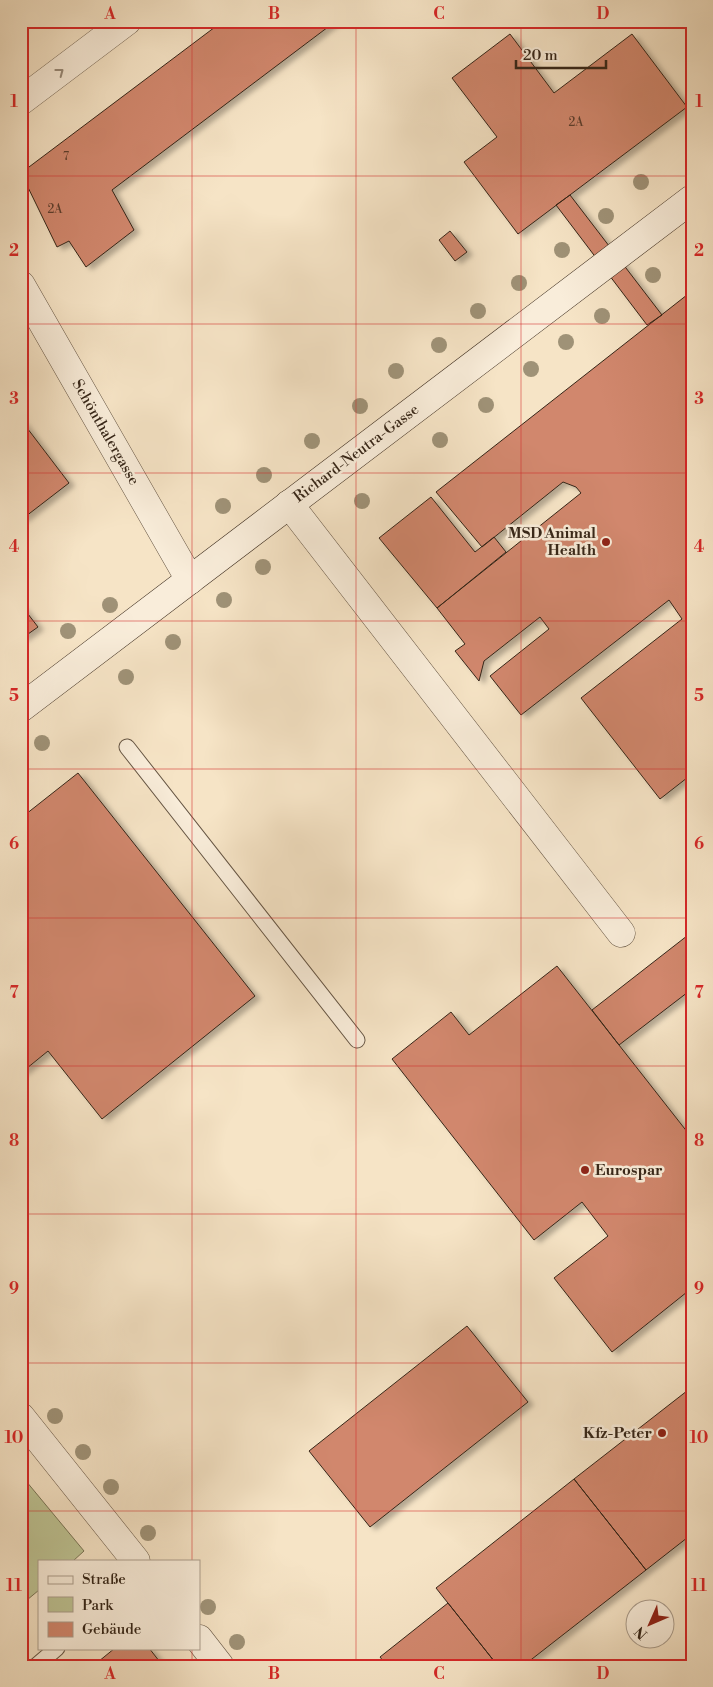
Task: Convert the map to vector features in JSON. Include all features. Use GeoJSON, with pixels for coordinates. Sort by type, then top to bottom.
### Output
{"type":"FeatureCollection","features":[{"type":"Feature","properties":{"kind":"street"},"geometry":{"type":"LineString","coordinates":[[21,101],[127,21]]}},
{"type":"Feature","properties":{"kind":"street","name":"Richard-Neutra-Gasse"},"geometry":{"type":"LineString","coordinates":[[21,708],[692,200]]}},
{"type":"Feature","properties":{"kind":"street","name":"Schönthalergasse"},"geometry":{"type":"LineString","coordinates":[[21,285],[190,580]]}},
{"type":"Feature","properties":{"kind":"street"},"geometry":{"type":"LineString","coordinates":[[289,504],[622,933]]}},
{"type":"Feature","properties":{"kind":"street"},"geometry":{"type":"LineString","coordinates":[[21,1417],[135,1560]]}},
{"type":"Feature","properties":{"kind":"street"},"geometry":{"type":"LineString","coordinates":[[200,1640],[220,1666]]}},
{"type":"Feature","properties":{"kind":"lane"},"geometry":{"type":"LineString","coordinates":[[127,747],[357,1040]]}},
{"type":"Feature","properties":{"kind":"lane"},"geometry":{"type":"LineString","coordinates":[[36,1666],[55,1650]]}},
{"type":"Feature","properties":{"kind":"green space"},"geometry":{"type":"Polygon","coordinates":[[[21,1475],[84,1551],[74,1560],[38,1560],[38,1591],[21,1605],[21,1475]]]}},
{"type":"Feature","properties":{"kind":"building"},"geometry":{"type":"Polygon","coordinates":[[[223,21],[336,21],[112,190],[134,230],[86,267],[69,241],[57,247],[21,173],[223,21]]]}},
{"type":"Feature","properties":{"kind":"building"},"geometry":{"type":"Polygon","coordinates":[[[510,34],[554,93],[632,34],[687,107],[518,234],[464,162],[497,137],[452,78],[510,34]]]}},
{"type":"Feature","properties":{"kind":"building"},"geometry":{"type":"Polygon","coordinates":[[[570,195],[662,315],[647,325],[556,205],[570,195]]]}},
{"type":"Feature","properties":{"kind":"building"},"geometry":{"type":"Polygon","coordinates":[[[450,231],[467,252],[455,261],[439,240],[450,231]]]}},
{"type":"Feature","properties":{"kind":"building","name":"MSD Animal Health"},"geometry":{"type":"Polygon","coordinates":[[[692,291],[692,774],[660,799],[581,698],[682,619],[669,600],[521,715],[490,676],[549,629],[540,617],[484,661],[479,681],[455,651],[465,644],[437,608],[581,493],[576,487],[563,482],[482,547],[436,492],[692,291]]]}},
{"type":"Feature","properties":{"kind":"building"},"geometry":{"type":"Polygon","coordinates":[[[21,420],[69,483],[21,520],[21,420]]]}},
{"type":"Feature","properties":{"kind":"building"},"geometry":{"type":"Polygon","coordinates":[[[431,497],[475,552],[494,537],[506,552],[437,608],[379,538],[431,497]]]}},
{"type":"Feature","properties":{"kind":"building"},"geometry":{"type":"Polygon","coordinates":[[[21,605],[38,627],[21,639],[21,605]]]}},
{"type":"Feature","properties":{"kind":"building"},"geometry":{"type":"Polygon","coordinates":[[[78,773],[255,996],[102,1119],[48,1051],[21,1073],[21,818],[78,773]]]}},
{"type":"Feature","properties":{"kind":"building"},"geometry":{"type":"Polygon","coordinates":[[[692,932],[692,989],[619,1045],[592,1010],[692,932]]]}},
{"type":"Feature","properties":{"kind":"building","name":"Eurospar"},"geometry":{"type":"Polygon","coordinates":[[[557,966],[692,1138],[692,1288],[612,1352],[554,1278],[608,1236],[582,1202],[534,1240],[392,1059],[451,1012],[469,1035],[557,966]]]}},
{"type":"Feature","properties":{"kind":"building"},"geometry":{"type":"Polygon","coordinates":[[[467,1326],[528,1402],[370,1527],[309,1451],[467,1326]]]}},
{"type":"Feature","properties":{"kind":"building","name":"Kfz-Peter"},"geometry":{"type":"Polygon","coordinates":[[[692,1387],[692,1534],[646,1570],[574,1479],[692,1387]]]}},
{"type":"Feature","properties":{"kind":"building"},"geometry":{"type":"Polygon","coordinates":[[[574,1479],[646,1570],[523,1666],[498,1666],[436,1588],[574,1479]]]}},
{"type":"Feature","properties":{"kind":"building"},"geometry":{"type":"Polygon","coordinates":[[[448,1603],[498,1666],[387,1666],[380,1657],[448,1603]]]}},
{"type":"Feature","properties":{"kind":"building"},"geometry":{"type":"Polygon","coordinates":[[[113,1650],[151,1650],[163,1666],[93,1666],[113,1650]]]}},
{"type":"Feature","properties":{"kind":"place","name":"MSD Animal Health"},"geometry":{"type":"Point","coordinates":[606,542]}},
{"type":"Feature","properties":{"kind":"place","name":"Eurospar"},"geometry":{"type":"Point","coordinates":[585,1170]}},
{"type":"Feature","properties":{"kind":"place","name":"Kfz-Peter"},"geometry":{"type":"Point","coordinates":[662,1433]}}]}
